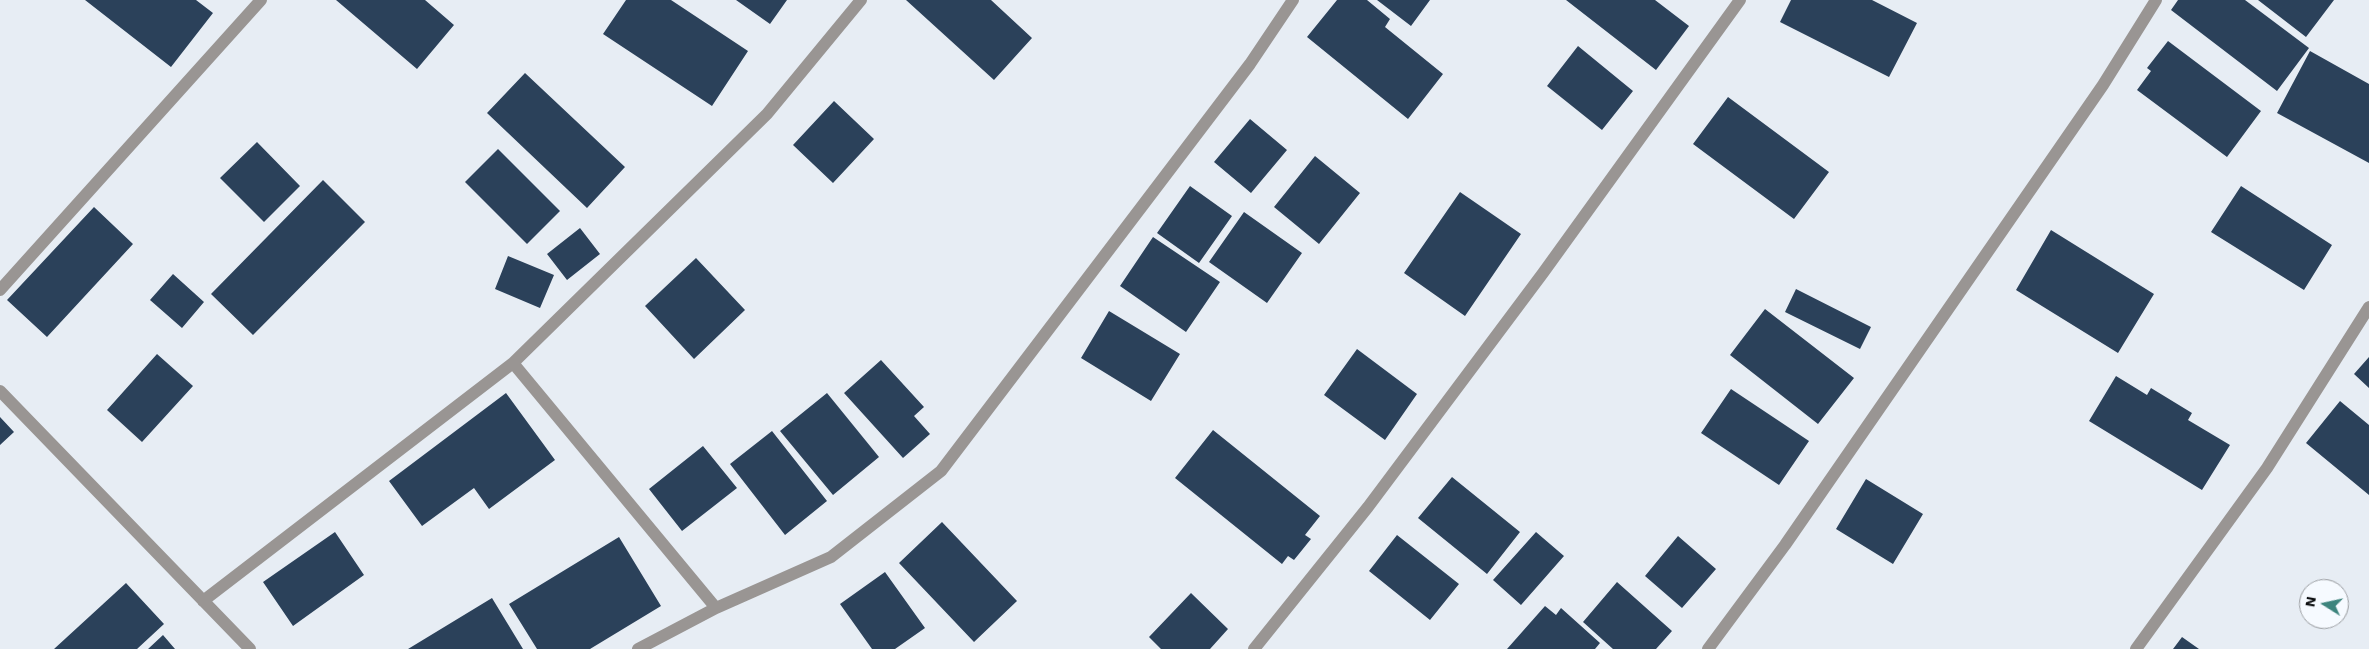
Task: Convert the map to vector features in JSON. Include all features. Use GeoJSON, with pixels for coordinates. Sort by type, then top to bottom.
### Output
{"type":"FeatureCollection","features":[{"type":"Feature","properties":{"kind":"street"},"geometry":{"type":"LineString","coordinates":[[0,290],[261,0]]}},
{"type":"Feature","properties":{"kind":"street"},"geometry":{"type":"LineString","coordinates":[[203,601],[513,363],[767,114],[861,0]]}},
{"type":"Feature","properties":{"kind":"street"},"geometry":{"type":"LineString","coordinates":[[638,649],[716,608],[831,557],[941,471],[1250,64],[1293,0]]}},
{"type":"Feature","properties":{"kind":"street"},"geometry":{"type":"LineString","coordinates":[[1254,649],[1379,491],[1543,273],[1740,0]]}},
{"type":"Feature","properties":{"kind":"street"},"geometry":{"type":"LineString","coordinates":[[1708,649],[1785,545],[2086,110],[2156,0]]}},
{"type":"Feature","properties":{"kind":"street"},"geometry":{"type":"LineString","coordinates":[[2136,649],[2267,468],[2369,307]]}},
{"type":"Feature","properties":{"kind":"street"},"geometry":{"type":"LineString","coordinates":[[513,363],[716,608]]}},
{"type":"Feature","properties":{"kind":"street"},"geometry":{"type":"LineString","coordinates":[[0,391],[250,649]]}},
{"type":"Feature","properties":{"kind":"building"},"geometry":{"type":"Polygon","coordinates":[[[85,0],[196,0],[213,13],[171,67],[85,0]]]}},
{"type":"Feature","properties":{"kind":"building"},"geometry":{"type":"Polygon","coordinates":[[[336,0],[425,0],[454,25],[417,69],[336,0]]]}},
{"type":"Feature","properties":{"kind":"building"},"geometry":{"type":"Polygon","coordinates":[[[626,0],[671,0],[748,51],[712,106],[603,34],[626,0]]]}},
{"type":"Feature","properties":{"kind":"building"},"geometry":{"type":"Polygon","coordinates":[[[736,0],[787,0],[770,24],[736,0]]]}},
{"type":"Feature","properties":{"kind":"building"},"geometry":{"type":"Polygon","coordinates":[[[906,0],[991,0],[1032,38],[994,80],[906,0]]]}},
{"type":"Feature","properties":{"kind":"building"},"geometry":{"type":"Polygon","coordinates":[[[1337,0],[1367,0],[1390,19],[1385,27],[1443,74],[1408,119],[1307,37],[1337,0]]]}},
{"type":"Feature","properties":{"kind":"building"},"geometry":{"type":"Polygon","coordinates":[[[1377,0],[1430,0],[1411,26],[1377,0]]]}},
{"type":"Feature","properties":{"kind":"building"},"geometry":{"type":"Polygon","coordinates":[[[1566,0],[1655,0],[1689,26],[1656,70],[1566,0]]]}},
{"type":"Feature","properties":{"kind":"building"},"geometry":{"type":"Polygon","coordinates":[[[1791,0],[1872,0],[1917,23],[1889,77],[1780,22],[1791,0]]]}},
{"type":"Feature","properties":{"kind":"building"},"geometry":{"type":"Polygon","coordinates":[[[2178,0],[2245,0],[2309,48],[2277,91],[2171,10],[2178,0]]]}},
{"type":"Feature","properties":{"kind":"building"},"geometry":{"type":"Polygon","coordinates":[[[2258,0],[2334,0],[2306,37],[2258,0]]]}},
{"type":"Feature","properties":{"kind":"building"},"geometry":{"type":"Polygon","coordinates":[[[2168,41],[2261,111],[2227,157],[2137,90],[2151,71],[2147,68],[2168,41]]]}},
{"type":"Feature","properties":{"kind":"building"},"geometry":{"type":"Polygon","coordinates":[[[1578,46],[1633,91],[1602,130],[1547,86],[1578,46]]]}},
{"type":"Feature","properties":{"kind":"building"},"geometry":{"type":"Polygon","coordinates":[[[2310,51],[2369,84],[2369,163],[2277,113],[2310,51]]]}},
{"type":"Feature","properties":{"kind":"building"},"geometry":{"type":"Polygon","coordinates":[[[525,73],[625,167],[587,208],[487,113],[525,73]]]}},
{"type":"Feature","properties":{"kind":"building"},"geometry":{"type":"Polygon","coordinates":[[[1728,97],[1829,172],[1794,219],[1693,144],[1728,97]]]}},
{"type":"Feature","properties":{"kind":"building"},"geometry":{"type":"Polygon","coordinates":[[[834,101],[874,139],[833,183],[793,145],[834,101]]]}},
{"type":"Feature","properties":{"kind":"building"},"geometry":{"type":"Polygon","coordinates":[[[1250,119],[1287,150],[1251,193],[1214,162],[1250,119]]]}},
{"type":"Feature","properties":{"kind":"building"},"geometry":{"type":"Polygon","coordinates":[[[257,142],[300,186],[264,222],[220,178],[257,142]]]}},
{"type":"Feature","properties":{"kind":"building"},"geometry":{"type":"Polygon","coordinates":[[[498,149],[560,211],[527,244],[465,182],[498,149]]]}},
{"type":"Feature","properties":{"kind":"building"},"geometry":{"type":"Polygon","coordinates":[[[1315,156],[1360,193],[1319,244],[1274,207],[1315,156]]]}},
{"type":"Feature","properties":{"kind":"building"},"geometry":{"type":"Polygon","coordinates":[[[323,180],[365,222],[253,335],[211,294],[323,180]]]}},
{"type":"Feature","properties":{"kind":"building"},"geometry":{"type":"Polygon","coordinates":[[[1190,186],[1232,216],[1199,263],[1157,233],[1190,186]]]}},
{"type":"Feature","properties":{"kind":"building"},"geometry":{"type":"Polygon","coordinates":[[[2241,186],[2332,245],[2304,290],[2211,232],[2241,186]]]}},
{"type":"Feature","properties":{"kind":"building"},"geometry":{"type":"Polygon","coordinates":[[[1460,192],[1521,234],[1465,316],[1404,273],[1460,192]]]}},
{"type":"Feature","properties":{"kind":"building"},"geometry":{"type":"Polygon","coordinates":[[[94,207],[133,244],[47,337],[7,300],[94,207]]]}},
{"type":"Feature","properties":{"kind":"building"},"geometry":{"type":"Polygon","coordinates":[[[1244,212],[1302,253],[1267,303],[1209,262],[1244,212]]]}},
{"type":"Feature","properties":{"kind":"building"},"geometry":{"type":"Polygon","coordinates":[[[580,228],[600,254],[567,280],[547,254],[580,228]]]}},
{"type":"Feature","properties":{"kind":"building"},"geometry":{"type":"Polygon","coordinates":[[[2051,230],[2154,294],[2118,353],[2016,290],[2051,230]]]}},
{"type":"Feature","properties":{"kind":"building"},"geometry":{"type":"Polygon","coordinates":[[[1153,237],[1220,282],[1186,332],[1120,286],[1153,237]]]}},
{"type":"Feature","properties":{"kind":"building"},"geometry":{"type":"Polygon","coordinates":[[[508,256],[554,275],[540,308],[495,289],[508,256]]]}},
{"type":"Feature","properties":{"kind":"building"},"geometry":{"type":"Polygon","coordinates":[[[696,258],[745,310],[694,359],[645,306],[696,258]]]}},
{"type":"Feature","properties":{"kind":"building"},"geometry":{"type":"Polygon","coordinates":[[[173,274],[204,302],[182,328],[150,300],[173,274]]]}},
{"type":"Feature","properties":{"kind":"building"},"geometry":{"type":"Polygon","coordinates":[[[1796,289],[1871,327],[1860,349],[1785,312],[1796,289]]]}},
{"type":"Feature","properties":{"kind":"building"},"geometry":{"type":"Polygon","coordinates":[[[1765,309],[1854,378],[1818,424],[1730,355],[1765,309]]]}},
{"type":"Feature","properties":{"kind":"building"},"geometry":{"type":"Polygon","coordinates":[[[1109,311],[1180,354],[1151,401],[1081,358],[1109,311]]]}},
{"type":"Feature","properties":{"kind":"building"},"geometry":{"type":"Polygon","coordinates":[[[1357,349],[1417,394],[1385,440],[1324,395],[1357,349]]]}},
{"type":"Feature","properties":{"kind":"building"},"geometry":{"type":"Polygon","coordinates":[[[157,354],[193,386],[142,442],[107,410],[157,354]]]}},
{"type":"Feature","properties":{"kind":"building"},"geometry":{"type":"Polygon","coordinates":[[[2369,357],[2369,388],[2354,374],[2369,357]]]}},
{"type":"Feature","properties":{"kind":"building"},"geometry":{"type":"Polygon","coordinates":[[[881,360],[924,407],[914,416],[930,434],[903,458],[844,393],[881,360]]]}},
{"type":"Feature","properties":{"kind":"building"},"geometry":{"type":"Polygon","coordinates":[[[2116,376],[2147,395],[2151,388],[2192,413],[2188,420],[2230,445],[2202,490],[2089,421],[2116,376]]]}},
{"type":"Feature","properties":{"kind":"building"},"geometry":{"type":"Polygon","coordinates":[[[1731,389],[1809,441],[1779,485],[1701,433],[1731,389]]]}},
{"type":"Feature","properties":{"kind":"building"},"geometry":{"type":"Polygon","coordinates":[[[506,393],[555,460],[489,509],[474,488],[422,526],[389,481],[506,393]]]}},
{"type":"Feature","properties":{"kind":"building"},"geometry":{"type":"Polygon","coordinates":[[[827,393],[879,457],[833,495],[780,431],[827,393]]]}},
{"type":"Feature","properties":{"kind":"building"},"geometry":{"type":"Polygon","coordinates":[[[2340,401],[2369,425],[2369,495],[2306,443],[2340,401]]]}},
{"type":"Feature","properties":{"kind":"building"},"geometry":{"type":"Polygon","coordinates":[[[0,417],[14,432],[0,445],[0,417]]]}},
{"type":"Feature","properties":{"kind":"building"},"geometry":{"type":"Polygon","coordinates":[[[1213,430],[1320,516],[1305,535],[1311,539],[1294,560],[1288,556],[1282,564],[1175,478],[1213,430]]]}},
{"type":"Feature","properties":{"kind":"building"},"geometry":{"type":"Polygon","coordinates":[[[772,431],[827,501],[785,535],[730,464],[772,431]]]}},
{"type":"Feature","properties":{"kind":"building"},"geometry":{"type":"Polygon","coordinates":[[[703,446],[737,488],[682,531],[649,489],[703,446]]]}},
{"type":"Feature","properties":{"kind":"building"},"geometry":{"type":"Polygon","coordinates":[[[1452,477],[1520,532],[1487,574],[1418,518],[1452,477]]]}},
{"type":"Feature","properties":{"kind":"building"},"geometry":{"type":"Polygon","coordinates":[[[1866,479],[1923,514],[1893,564],[1836,529],[1866,479]]]}},
{"type":"Feature","properties":{"kind":"building"},"geometry":{"type":"Polygon","coordinates":[[[942,522],[1017,601],[974,642],[899,563],[942,522]]]}},
{"type":"Feature","properties":{"kind":"building"},"geometry":{"type":"Polygon","coordinates":[[[335,532],[364,575],[293,626],[263,582],[335,532]]]}},
{"type":"Feature","properties":{"kind":"building"},"geometry":{"type":"Polygon","coordinates":[[[1536,532],[1564,556],[1521,605],[1493,580],[1536,532]]]}},
{"type":"Feature","properties":{"kind":"building"},"geometry":{"type":"Polygon","coordinates":[[[1397,535],[1459,584],[1430,620],[1369,571],[1397,535]]]}},
{"type":"Feature","properties":{"kind":"building"},"geometry":{"type":"Polygon","coordinates":[[[1678,536],[1716,569],[1682,608],[1645,576],[1678,536]]]}},
{"type":"Feature","properties":{"kind":"building"},"geometry":{"type":"Polygon","coordinates":[[[619,537],[661,606],[590,649],[537,649],[509,604],[619,537]]]}},
{"type":"Feature","properties":{"kind":"building"},"geometry":{"type":"Polygon","coordinates":[[[885,572],[925,628],[895,649],[872,649],[840,604],[885,572]]]}},
{"type":"Feature","properties":{"kind":"building"},"geometry":{"type":"Polygon","coordinates":[[[1617,582],[1672,631],[1656,649],[1613,649],[1583,622],[1617,582]]]}},
{"type":"Feature","properties":{"kind":"building"},"geometry":{"type":"Polygon","coordinates":[[[126,583],[164,624],[137,649],[54,649],[126,583]]]}},
{"type":"Feature","properties":{"kind":"building"},"geometry":{"type":"Polygon","coordinates":[[[1191,593],[1228,629],[1210,649],[1161,649],[1149,637],[1191,593]]]}},
{"type":"Feature","properties":{"kind":"building"},"geometry":{"type":"Polygon","coordinates":[[[492,598],[523,649],[408,649],[492,598]]]}},
{"type":"Feature","properties":{"kind":"building"},"geometry":{"type":"Polygon","coordinates":[[[1545,606],[1556,615],[1561,608],[1600,643],[1595,649],[1507,649],[1545,606]]]}},
{"type":"Feature","properties":{"kind":"building"},"geometry":{"type":"Polygon","coordinates":[[[163,635],[175,649],[148,649],[163,635]]]}},
{"type":"Feature","properties":{"kind":"building"},"geometry":{"type":"Polygon","coordinates":[[[2182,637],[2199,649],[2173,649],[2182,637]]]}}]}
